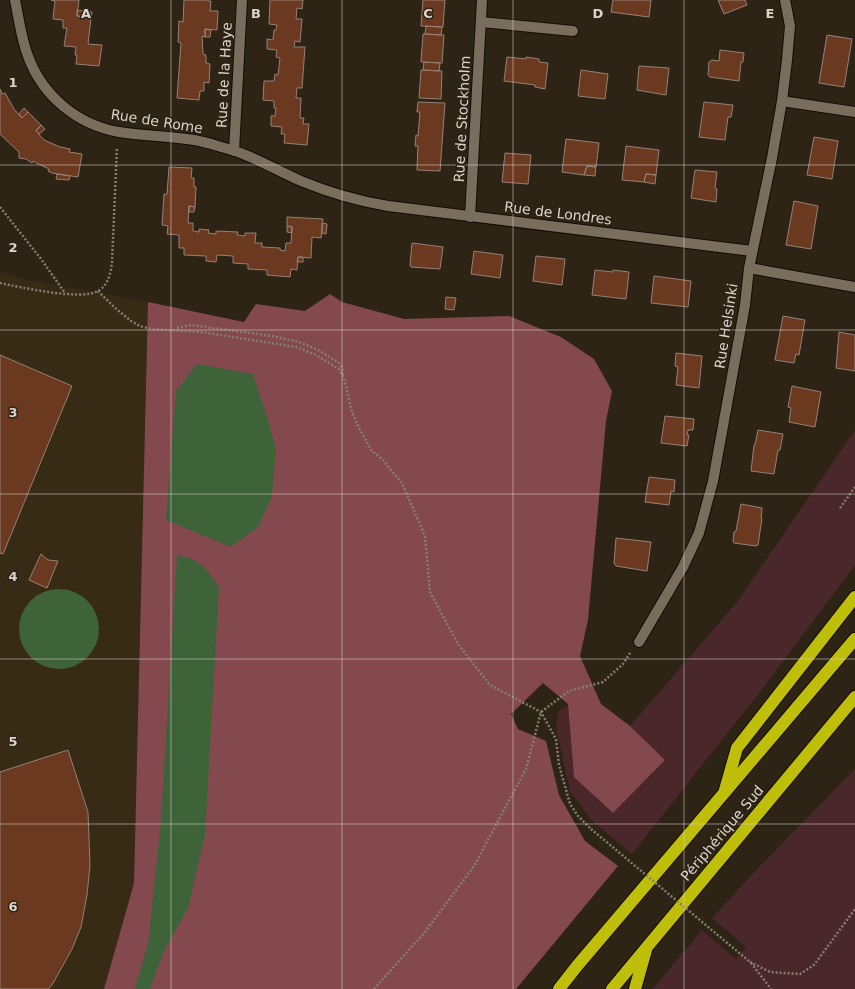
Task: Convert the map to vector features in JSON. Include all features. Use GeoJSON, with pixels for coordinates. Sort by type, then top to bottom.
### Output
{"type":"FeatureCollection","features":[{"type":"Feature","properties":{"kind":"highway"},"geometry":{"type":"LineString","coordinates":[[723,795],[737,748],[855,597]]}},
{"type":"Feature","properties":{"kind":"highway","name":"Périphérique Sud"},"geometry":{"type":"LineString","coordinates":[[559,989],[855,639]]}},
{"type":"Feature","properties":{"kind":"highway","name":"Périphérique Sud"},"geometry":{"type":"LineString","coordinates":[[612,989],[855,697]]}},
{"type":"Feature","properties":{"kind":"highway"},"geometry":{"type":"LineString","coordinates":[[635,989],[648,945]]}},
{"type":"Feature","properties":{"kind":"street","name":"Rue de Rome"},"geometry":{"type":"LineString","coordinates":[[15,0],[27,55],[33,68],[46,90],[66,109],[81,119],[118,132],[196,140],[234,151],[263,162],[299,180],[326,191],[361,201]]}},
{"type":"Feature","properties":{"kind":"street","name":"Rue de la Haye"},"geometry":{"type":"LineString","coordinates":[[234,151],[242,0]]}},
{"type":"Feature","properties":{"kind":"street","name":"Rue de Stockholm"},"geometry":{"type":"LineString","coordinates":[[470,217],[482,0]]}},
{"type":"Feature","properties":{"kind":"street","name":"Rue Helsinki"},"geometry":{"type":"LineString","coordinates":[[639,642],[683,567],[699,533],[713,481],[745,305],[752,251],[772,158],[782,101],[790,26],[785,0]]}},
{"type":"Feature","properties":{"kind":"street"},"geometry":{"type":"LineString","coordinates":[[481,22],[573,31]]}},
{"type":"Feature","properties":{"kind":"street"},"geometry":{"type":"LineString","coordinates":[[782,101],[855,112]]}},
{"type":"Feature","properties":{"kind":"street","name":"Rue de Londres"},"geometry":{"type":"LineString","coordinates":[[361,201],[470,217],[752,251]]}},
{"type":"Feature","properties":{"kind":"street"},"geometry":{"type":"LineString","coordinates":[[749,268],[855,287]]}},
{"type":"Feature","properties":{"kind":"path"},"geometry":{"type":"LineString","coordinates":[[0,283],[80,295],[98,291],[105,285],[111,270],[118,132]]}},
{"type":"Feature","properties":{"kind":"path"},"geometry":{"type":"LineString","coordinates":[[0,208],[66,294]]}},
{"type":"Feature","properties":{"kind":"path"},"geometry":{"type":"LineString","coordinates":[[98,291],[108,302],[136,324],[151,329],[173,329],[244,338],[296,347],[316,355],[339,369],[344,378]]}},
{"type":"Feature","properties":{"kind":"path"},"geometry":{"type":"LineString","coordinates":[[173,329],[191,325],[272,336],[299,342],[318,350],[338,362],[342,367],[352,412],[358,426],[371,450],[382,459],[402,483],[425,536],[430,592],[458,644],[490,685],[541,712],[556,739],[559,766],[570,804],[578,816],[591,829],[750,962],[771,989]]}},
{"type":"Feature","properties":{"kind":"path"},"geometry":{"type":"LineString","coordinates":[[840,508],[855,487]]}},
{"type":"Feature","properties":{"kind":"path"},"geometry":{"type":"LineString","coordinates":[[374,989],[425,932],[474,866],[526,769],[541,712],[569,691],[603,682],[623,664],[639,642]]}},
{"type":"Feature","properties":{"kind":"path"},"geometry":{"type":"LineString","coordinates":[[750,962],[770,972],[800,974],[814,965],[855,909]]}},
{"type":"Feature","properties":{"kind":"shaded area"},"geometry":{"type":"Polygon","coordinates":[[[0,272],[29,280],[148,302],[134,883],[104,989],[0,989],[0,272]]]}},
{"type":"Feature","properties":{"kind":"shaded area"},"geometry":{"type":"Polygon","coordinates":[[[330,294],[342,302],[404,319],[509,316],[561,337],[594,359],[612,391],[606,421],[588,620],[580,656],[601,704],[630,726],[665,760],[613,813],[574,777],[568,704],[543,683],[511,714],[518,729],[546,741],[559,795],[585,841],[618,866],[516,989],[104,989],[134,883],[148,302],[244,322],[256,304],[305,311],[330,294]]]}},
{"type":"Feature","properties":{"kind":"shaded area"},"geometry":{"type":"Polygon","coordinates":[[[197,364],[253,374],[276,449],[272,496],[258,527],[231,547],[166,520],[176,391],[197,364]]]}},
{"type":"Feature","properties":{"kind":"shaded area"},"geometry":{"type":"Polygon","coordinates":[[[855,430],[855,565],[766,684],[632,854],[592,821],[570,791],[556,727],[559,710],[568,705],[574,776],[613,813],[665,760],[630,726],[737,602],[855,430]]]}},
{"type":"Feature","properties":{"kind":"shaded area"},"geometry":{"type":"Polygon","coordinates":[[[177,555],[197,562],[206,570],[219,587],[205,835],[188,908],[163,953],[150,989],[135,989],[148,944],[161,820],[177,555]]]}},
{"type":"Feature","properties":{"kind":"shaded area"},"geometry":{"type":"Polygon","coordinates":[[[59,589],[74,592],[87,601],[96,614],[99,629],[96,644],[87,657],[74,666],[59,669],[44,666],[31,657],[22,644],[19,629],[22,614],[31,601],[44,592],[59,589]]]}},
{"type":"Feature","properties":{"kind":"shaded area"},"geometry":{"type":"Polygon","coordinates":[[[855,769],[855,989],[653,989],[702,930],[736,959],[746,947],[712,918],[760,866],[855,769]]]}},
{"type":"Feature","properties":{"kind":"building"},"geometry":{"type":"Polygon","coordinates":[[[51,0],[79,0],[77,16],[91,18],[88,44],[102,45],[99,66],[76,64],[76,47],[64,46],[67,28],[63,28],[63,20],[53,19],[55,1],[51,0]]]}},
{"type":"Feature","properties":{"kind":"building"},"geometry":{"type":"Polygon","coordinates":[[[184,0],[208,0],[211,1],[210,11],[218,11],[217,30],[205,29],[205,37],[202,36],[203,54],[206,55],[206,63],[210,64],[209,83],[204,82],[204,91],[200,91],[199,100],[177,98],[181,43],[178,42],[179,21],[183,22],[184,0]]]}},
{"type":"Feature","properties":{"kind":"building"},"geometry":{"type":"Polygon","coordinates":[[[270,0],[303,0],[302,9],[297,8],[296,19],[302,19],[300,42],[295,41],[294,47],[305,47],[302,88],[297,88],[296,98],[301,98],[300,118],[304,118],[303,124],[309,124],[307,145],[284,143],[285,134],[281,134],[282,127],[271,126],[271,116],[275,116],[276,108],[274,108],[274,101],[263,100],[264,81],[274,81],[275,74],[278,75],[280,58],[276,57],[277,50],[267,49],[267,39],[273,40],[274,30],[276,30],[277,25],[269,24],[270,0]]]}},
{"type":"Feature","properties":{"kind":"building"},"geometry":{"type":"Polygon","coordinates":[[[423,0],[445,0],[443,27],[421,26],[423,0]]]}},
{"type":"Feature","properties":{"kind":"building"},"geometry":{"type":"Polygon","coordinates":[[[613,0],[651,0],[649,17],[611,12],[613,0]]]}},
{"type":"Feature","properties":{"kind":"building"},"geometry":{"type":"Polygon","coordinates":[[[718,0],[745,0],[747,5],[724,14],[718,0]]]}},
{"type":"Feature","properties":{"kind":"building"},"geometry":{"type":"Polygon","coordinates":[[[77,10],[92,12],[91,18],[77,16],[77,10]]]}},
{"type":"Feature","properties":{"kind":"building"},"geometry":{"type":"Polygon","coordinates":[[[426,26],[442,27],[441,35],[425,34],[426,26]]]}},
{"type":"Feature","properties":{"kind":"building"},"geometry":{"type":"Polygon","coordinates":[[[205,29],[211,30],[210,37],[205,37],[205,29]]]}},
{"type":"Feature","properties":{"kind":"building"},"geometry":{"type":"Polygon","coordinates":[[[423,34],[444,35],[442,63],[421,62],[423,34]]]}},
{"type":"Feature","properties":{"kind":"building"},"geometry":{"type":"Polygon","coordinates":[[[827,35],[852,39],[844,87],[819,83],[827,35]]]}},
{"type":"Feature","properties":{"kind":"building"},"geometry":{"type":"Polygon","coordinates":[[[720,50],[744,53],[743,62],[741,62],[739,81],[710,77],[708,75],[709,62],[712,60],[719,61],[720,50]]]}},
{"type":"Feature","properties":{"kind":"building"},"geometry":{"type":"Polygon","coordinates":[[[507,57],[526,59],[526,57],[539,59],[539,62],[548,63],[545,89],[535,87],[535,85],[504,81],[507,57]]]}},
{"type":"Feature","properties":{"kind":"building"},"geometry":{"type":"Polygon","coordinates":[[[424,62],[440,63],[439,71],[423,70],[424,62]]]}},
{"type":"Feature","properties":{"kind":"building"},"geometry":{"type":"Polygon","coordinates":[[[639,66],[669,68],[666,95],[637,90],[639,66]]]}},
{"type":"Feature","properties":{"kind":"building"},"geometry":{"type":"Polygon","coordinates":[[[421,70],[442,71],[441,99],[419,98],[421,70]]]}},
{"type":"Feature","properties":{"kind":"building"},"geometry":{"type":"Polygon","coordinates":[[[581,70],[608,74],[605,99],[578,96],[581,70]]]}},
{"type":"Feature","properties":{"kind":"building"},"geometry":{"type":"Polygon","coordinates":[[[0,89],[2,94],[5,93],[14,109],[22,118],[28,112],[41,125],[36,131],[44,140],[60,147],[70,149],[69,152],[82,154],[78,177],[52,173],[48,171],[49,169],[33,161],[32,163],[26,159],[19,158],[19,152],[0,134],[0,89]]]}},
{"type":"Feature","properties":{"kind":"building"},"geometry":{"type":"Polygon","coordinates":[[[418,102],[445,103],[440,171],[417,170],[418,146],[415,146],[416,135],[418,136],[420,112],[417,112],[418,102]]]}},
{"type":"Feature","properties":{"kind":"building"},"geometry":{"type":"Polygon","coordinates":[[[704,102],[733,105],[731,117],[728,117],[725,140],[699,137],[704,102]]]}},
{"type":"Feature","properties":{"kind":"building"},"geometry":{"type":"Polygon","coordinates":[[[24,108],[28,112],[22,118],[19,114],[24,108]]]}},
{"type":"Feature","properties":{"kind":"building"},"geometry":{"type":"Polygon","coordinates":[[[41,125],[45,129],[39,134],[36,131],[41,125]]]}},
{"type":"Feature","properties":{"kind":"building"},"geometry":{"type":"Polygon","coordinates":[[[814,137],[838,141],[832,179],[807,175],[814,137]]]}},
{"type":"Feature","properties":{"kind":"building"},"geometry":{"type":"Polygon","coordinates":[[[566,139],[599,143],[596,167],[587,166],[584,175],[562,172],[566,139]]]}},
{"type":"Feature","properties":{"kind":"building"},"geometry":{"type":"Polygon","coordinates":[[[626,146],[659,150],[656,175],[646,174],[644,182],[622,180],[626,146]]]}},
{"type":"Feature","properties":{"kind":"building"},"geometry":{"type":"Polygon","coordinates":[[[505,153],[531,155],[528,184],[502,182],[505,153]]]}},
{"type":"Feature","properties":{"kind":"building"},"geometry":{"type":"Polygon","coordinates":[[[587,166],[596,167],[595,176],[584,175],[587,166]]]}},
{"type":"Feature","properties":{"kind":"building"},"geometry":{"type":"Polygon","coordinates":[[[169,167],[192,168],[191,178],[194,178],[194,187],[196,187],[195,207],[189,206],[188,223],[193,223],[193,231],[199,232],[199,229],[209,230],[208,233],[216,234],[216,231],[238,232],[237,235],[245,236],[245,233],[256,233],[255,243],[262,243],[262,247],[280,248],[280,250],[285,251],[286,243],[291,243],[292,227],[287,226],[287,217],[323,219],[321,238],[312,237],[311,258],[298,257],[297,270],[291,269],[290,277],[267,275],[267,270],[248,269],[248,264],[233,263],[233,256],[217,255],[216,262],[206,261],[206,256],[184,255],[184,248],[179,248],[179,235],[167,234],[168,226],[162,225],[164,194],[167,194],[169,167]]]}},
{"type":"Feature","properties":{"kind":"building"},"geometry":{"type":"Polygon","coordinates":[[[695,170],[717,172],[715,188],[717,189],[716,202],[691,198],[695,170]]]}},
{"type":"Feature","properties":{"kind":"building"},"geometry":{"type":"Polygon","coordinates":[[[57,174],[70,176],[69,180],[56,179],[57,174]]]}},
{"type":"Feature","properties":{"kind":"building"},"geometry":{"type":"Polygon","coordinates":[[[646,174],[656,175],[655,184],[644,182],[646,174]]]}},
{"type":"Feature","properties":{"kind":"building"},"geometry":{"type":"Polygon","coordinates":[[[794,201],[818,206],[811,249],[786,245],[794,201]]]}},
{"type":"Feature","properties":{"kind":"building"},"geometry":{"type":"Polygon","coordinates":[[[189,206],[195,207],[194,212],[189,212],[189,206]]]}},
{"type":"Feature","properties":{"kind":"building"},"geometry":{"type":"Polygon","coordinates":[[[322,223],[327,224],[326,234],[322,233],[322,223]]]}},
{"type":"Feature","properties":{"kind":"building"},"geometry":{"type":"Polygon","coordinates":[[[287,226],[292,227],[292,233],[287,232],[287,226]]]}},
{"type":"Feature","properties":{"kind":"building"},"geometry":{"type":"Polygon","coordinates":[[[412,243],[443,247],[440,269],[411,267],[412,243]]]}},
{"type":"Feature","properties":{"kind":"building"},"geometry":{"type":"Polygon","coordinates":[[[474,251],[503,255],[500,278],[471,274],[474,251]]]}},
{"type":"Feature","properties":{"kind":"building"},"geometry":{"type":"Polygon","coordinates":[[[536,256],[565,259],[562,285],[533,281],[536,256]]]}},
{"type":"Feature","properties":{"kind":"building"},"geometry":{"type":"Polygon","coordinates":[[[298,257],[303,257],[303,262],[297,262],[298,257]]]}},
{"type":"Feature","properties":{"kind":"building"},"geometry":{"type":"Polygon","coordinates":[[[595,270],[629,272],[626,299],[592,295],[595,270]]]}},
{"type":"Feature","properties":{"kind":"building"},"geometry":{"type":"Polygon","coordinates":[[[654,276],[691,281],[688,307],[651,303],[654,276]]]}},
{"type":"Feature","properties":{"kind":"building"},"geometry":{"type":"Polygon","coordinates":[[[446,297],[456,298],[454,310],[445,309],[446,297]]]}},
{"type":"Feature","properties":{"kind":"building"},"geometry":{"type":"Polygon","coordinates":[[[783,316],[805,320],[799,355],[796,354],[794,363],[775,360],[783,316]]]}},
{"type":"Feature","properties":{"kind":"building"},"geometry":{"type":"Polygon","coordinates":[[[839,332],[855,335],[855,371],[836,368],[839,332]]]}},
{"type":"Feature","properties":{"kind":"building"},"geometry":{"type":"Polygon","coordinates":[[[676,353],[702,356],[699,388],[676,385],[678,367],[675,366],[676,353]]]}},
{"type":"Feature","properties":{"kind":"building"},"geometry":{"type":"Polygon","coordinates":[[[0,355],[72,386],[3,554],[0,553],[0,355]]]}},
{"type":"Feature","properties":{"kind":"building"},"geometry":{"type":"Polygon","coordinates":[[[792,386],[821,392],[815,427],[789,422],[791,408],[788,407],[792,386]]]}},
{"type":"Feature","properties":{"kind":"building"},"geometry":{"type":"Polygon","coordinates":[[[665,416],[694,419],[693,430],[688,430],[687,435],[689,435],[687,446],[661,443],[665,416]]]}},
{"type":"Feature","properties":{"kind":"building"},"geometry":{"type":"Polygon","coordinates":[[[758,430],[783,434],[780,450],[778,450],[774,474],[751,471],[754,445],[758,430]]]}},
{"type":"Feature","properties":{"kind":"building"},"geometry":{"type":"Polygon","coordinates":[[[649,477],[675,480],[674,492],[671,491],[669,505],[645,502],[649,477]]]}},
{"type":"Feature","properties":{"kind":"building"},"geometry":{"type":"Polygon","coordinates":[[[741,504],[762,508],[758,545],[756,546],[734,543],[733,541],[741,504]]]}},
{"type":"Feature","properties":{"kind":"building"},"geometry":{"type":"Polygon","coordinates":[[[616,538],[651,542],[647,571],[616,566],[614,563],[616,538]]]}},
{"type":"Feature","properties":{"kind":"building"},"geometry":{"type":"Polygon","coordinates":[[[41,554],[48,560],[58,561],[47,588],[29,580],[41,554]]]}},
{"type":"Feature","properties":{"kind":"building"},"geometry":{"type":"Polygon","coordinates":[[[68,750],[88,812],[90,865],[87,895],[81,927],[72,949],[52,985],[48,989],[0,989],[0,772],[68,750]]]}}]}
